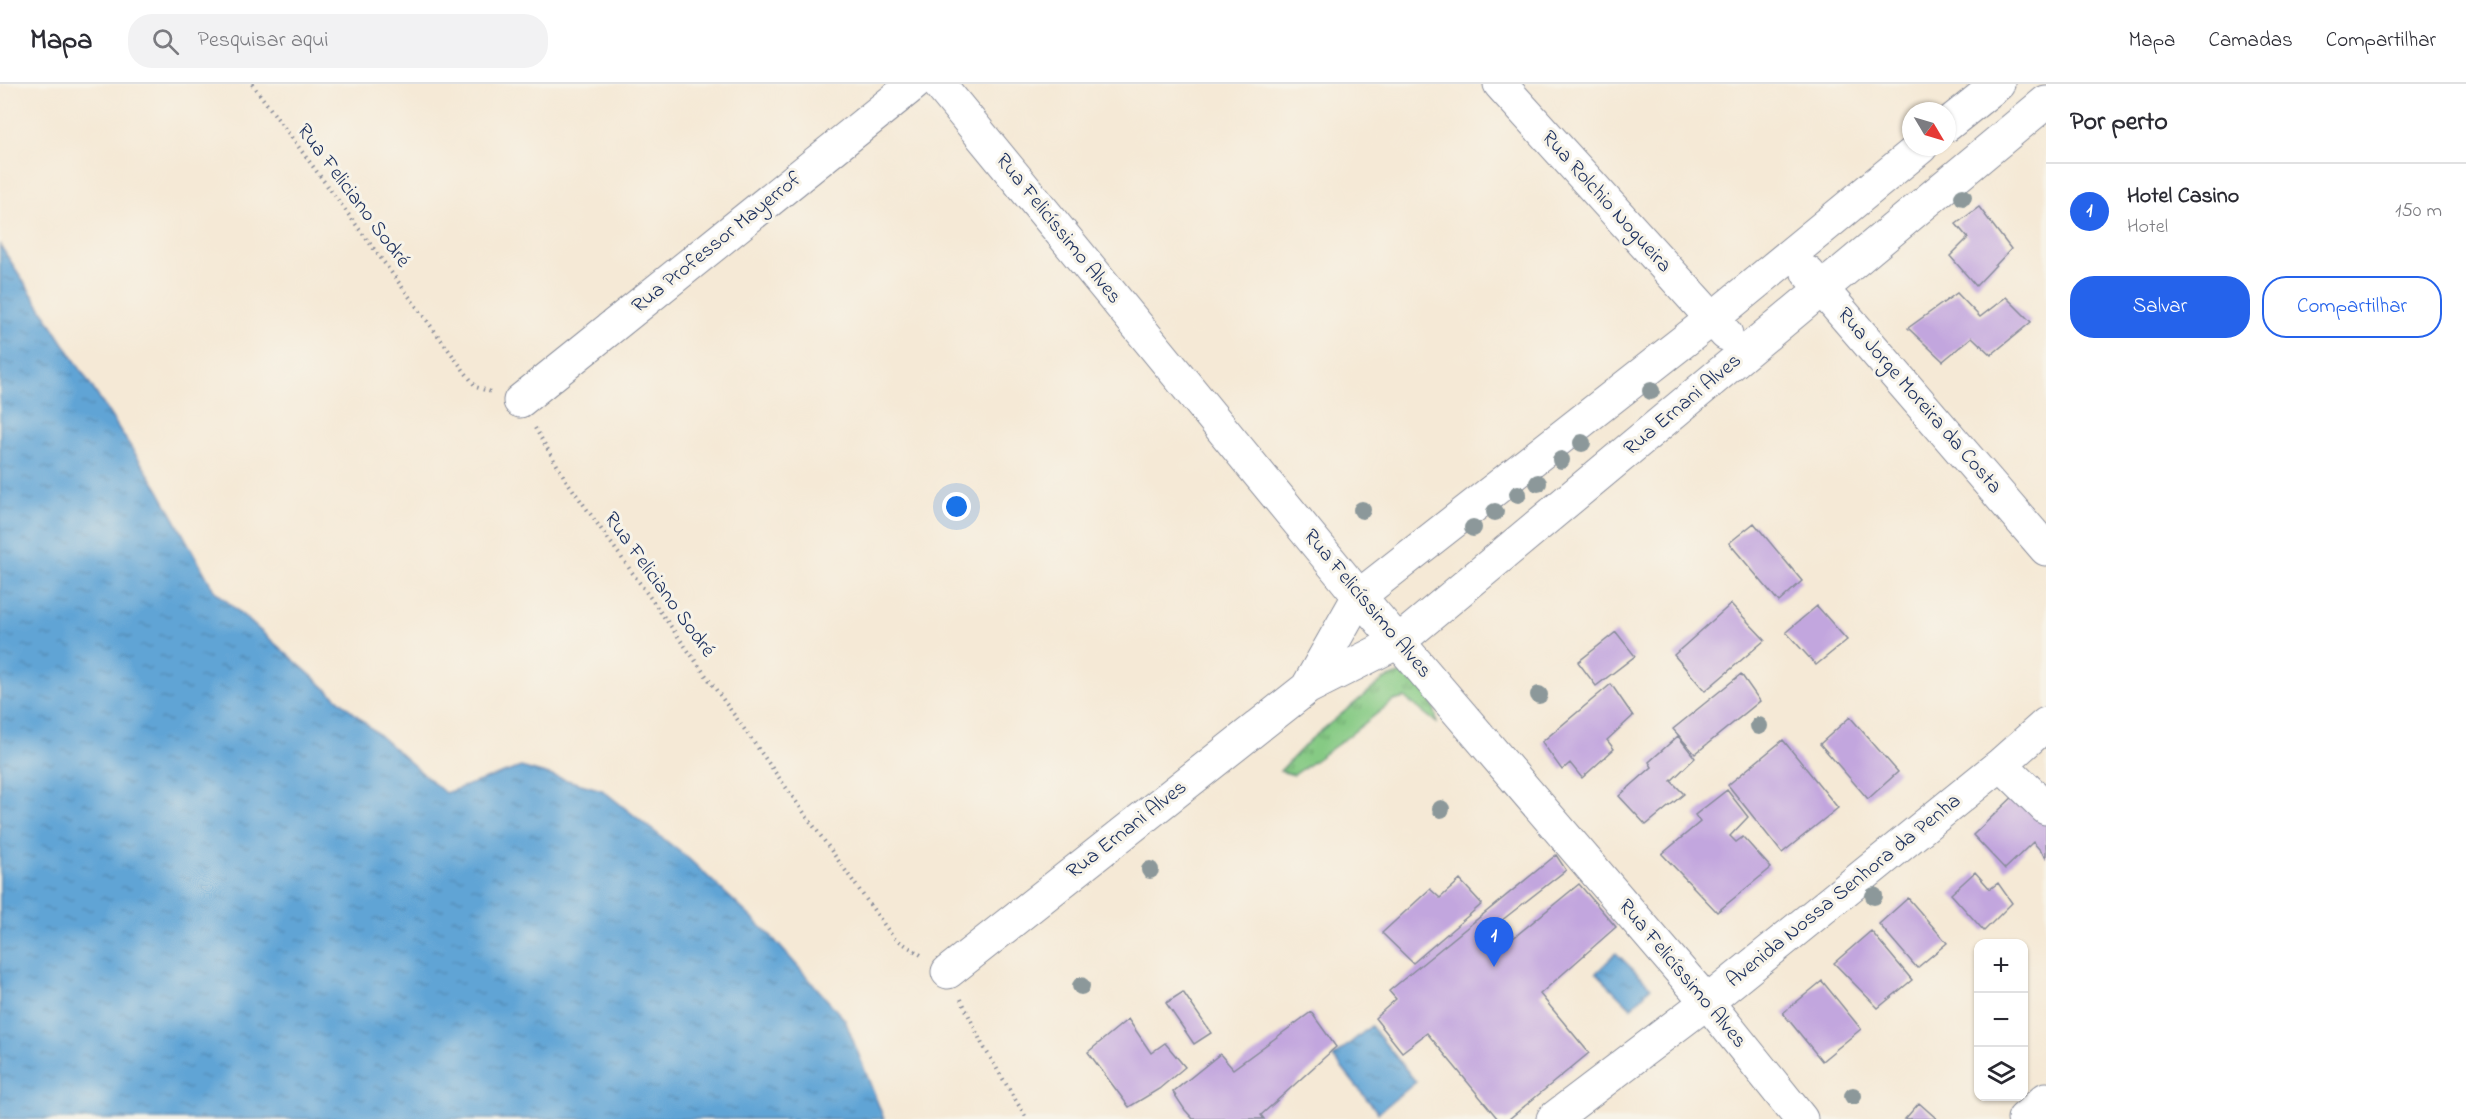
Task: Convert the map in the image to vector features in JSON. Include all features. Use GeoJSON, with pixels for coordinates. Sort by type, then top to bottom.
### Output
{"type":"FeatureCollection","features":[{"type":"Feature","properties":{"kind":"street","name":"Rua Professor Mayerrof"},"geometry":{"type":"LineString","coordinates":[[520,402],[914,84]]}},
{"type":"Feature","properties":{"kind":"street","name":"Rua Felicíssimo Alves"},"geometry":{"type":"LineString","coordinates":[[939,84],[1359,596],[1707,1002],[1801,1119]]}},
{"type":"Feature","properties":{"kind":"street","name":"Rua Rolchio Nogueira"},"geometry":{"type":"LineString","coordinates":[[1500,84],[1744,354]]}},
{"type":"Feature","properties":{"kind":"street"},"geometry":{"type":"LineString","coordinates":[[1956,119],[1998,84]]}},
{"type":"Feature","properties":{"kind":"street","name":"Rua Ernani Alves"},"geometry":{"type":"LineString","coordinates":[[948,972],[1307,688],[1398,642],[2046,102]]}},
{"type":"Feature","properties":{"kind":"street","name":"Rua Ernani Alves"},"geometry":{"type":"LineString","coordinates":[[1307,688],[1359,596],[1712,319],[1910,156]]}},
{"type":"Feature","properties":{"kind":"street","name":"Rua Jorge Moreira da Costa"},"geometry":{"type":"LineString","coordinates":[[1791,253],[2046,549]]}},
{"type":"Feature","properties":{"kind":"street","name":"Avenida Nossa Senhora da Penha"},"geometry":{"type":"LineString","coordinates":[[1553,1119],[1707,1002],[2001,764],[2046,724]]}},
{"type":"Feature","properties":{"kind":"street"},"geometry":{"type":"LineString","coordinates":[[2001,764],[2046,808]]}},
{"type":"Feature","properties":{"kind":"street"},"geometry":{"type":"LineString","coordinates":[[2024,1119],[2046,1099]]}},
{"type":"Feature","properties":{"kind":"path","name":"Rua Feliciano Sodré"},"geometry":{"type":"LineString","coordinates":[[252,84],[476,387],[520,402],[566,480],[893,937],[948,972]]}},
{"type":"Feature","properties":{"kind":"path"},"geometry":{"type":"LineString","coordinates":[[948,972],[982,1044],[1027,1119]]}},
{"type":"Feature","properties":{"kind":"green space"},"geometry":{"type":"Polygon","coordinates":[[[1402,673],[1423,688],[1431,698],[1437,723],[1405,698],[1393,701],[1294,775],[1280,771],[1311,739],[1383,680],[1402,673]]]}},
{"type":"Feature","properties":{"kind":"water"},"geometry":{"type":"Polygon","coordinates":[[[0,245],[158,489],[214,590],[445,793],[521,767],[602,790],[689,859],[770,935],[845,1020],[884,1119],[0,1119],[0,245]]]}},
{"type":"Feature","properties":{"kind":"water"},"geometry":{"type":"Polygon","coordinates":[[[1616,953],[1651,987],[1631,1008],[1596,973],[1616,953]]]}},
{"type":"Feature","properties":{"kind":"water"},"geometry":{"type":"Polygon","coordinates":[[[1371,1026],[1416,1082],[1378,1113],[1333,1057],[1371,1026]]]}},
{"type":"Feature","properties":{"kind":"building"},"geometry":{"type":"Polygon","coordinates":[[[1979,207],[2011,249],[1976,286],[1950,256],[1968,238],[1956,224],[1979,207]]]}},
{"type":"Feature","properties":{"kind":"building"},"geometry":{"type":"Polygon","coordinates":[[[1957,293],[1980,317],[2006,297],[2031,322],[1991,355],[1972,337],[1943,361],[1908,328],[1957,293]]]}},
{"type":"Feature","properties":{"kind":"building"},"geometry":{"type":"Polygon","coordinates":[[[1754,523],[1802,581],[1779,602],[1729,543],[1754,523]]]}},
{"type":"Feature","properties":{"kind":"building"},"geometry":{"type":"Polygon","coordinates":[[[1731,604],[1765,640],[1705,691],[1674,655],[1731,604]]]}},
{"type":"Feature","properties":{"kind":"building"},"geometry":{"type":"Polygon","coordinates":[[[1817,606],[1847,640],[1816,665],[1786,632],[1817,606]]]}},
{"type":"Feature","properties":{"kind":"building"},"geometry":{"type":"Polygon","coordinates":[[[1616,632],[1635,656],[1596,686],[1578,662],[1616,632]]]}},
{"type":"Feature","properties":{"kind":"building"},"geometry":{"type":"Polygon","coordinates":[[[1741,674],[1760,701],[1695,754],[1673,729],[1741,674]]]}},
{"type":"Feature","properties":{"kind":"building"},"geometry":{"type":"Polygon","coordinates":[[[1611,684],[1633,716],[1607,740],[1614,749],[1582,778],[1570,763],[1562,770],[1542,742],[1611,684]]]}},
{"type":"Feature","properties":{"kind":"building"},"geometry":{"type":"Polygon","coordinates":[[[1850,717],[1898,772],[1868,799],[1820,744],[1850,717]]]}},
{"type":"Feature","properties":{"kind":"building"},"geometry":{"type":"Polygon","coordinates":[[[1678,736],[1695,758],[1671,781],[1684,794],[1646,825],[1619,796],[1652,767],[1649,762],[1678,736]]]}},
{"type":"Feature","properties":{"kind":"building"},"geometry":{"type":"Polygon","coordinates":[[[1783,740],[1838,808],[1782,853],[1728,785],[1783,740]]]}},
{"type":"Feature","properties":{"kind":"building"},"geometry":{"type":"Polygon","coordinates":[[[1727,790],[1748,817],[1730,836],[1736,842],[1743,837],[1771,868],[1717,912],[1662,854],[1700,822],[1695,815],[1727,790]]]}},
{"type":"Feature","properties":{"kind":"building"},"geometry":{"type":"Polygon","coordinates":[[[2020,790],[2046,818],[2046,857],[2033,842],[2005,869],[1973,835],[2020,790]]]}},
{"type":"Feature","properties":{"kind":"building"},"geometry":{"type":"Polygon","coordinates":[[[1556,855],[1566,870],[1492,928],[1506,944],[1579,884],[1616,927],[1540,994],[1589,1053],[1509,1119],[1498,1119],[1427,1033],[1402,1052],[1375,1018],[1396,999],[1389,991],[1556,855]]]}},
{"type":"Feature","properties":{"kind":"building"},"geometry":{"type":"Polygon","coordinates":[[[1975,872],[1990,889],[1998,883],[2012,903],[1984,931],[1951,894],[1975,872]]]}},
{"type":"Feature","properties":{"kind":"building"},"geometry":{"type":"Polygon","coordinates":[[[1460,880],[1482,904],[1413,963],[1382,933],[1430,889],[1440,898],[1460,880]]]}},
{"type":"Feature","properties":{"kind":"building"},"geometry":{"type":"Polygon","coordinates":[[[1908,898],[1947,943],[1917,968],[1879,924],[1908,898]]]}},
{"type":"Feature","properties":{"kind":"building"},"geometry":{"type":"Polygon","coordinates":[[[1871,931],[1912,980],[1878,1008],[1834,963],[1871,931]]]}},
{"type":"Feature","properties":{"kind":"building"},"geometry":{"type":"Polygon","coordinates":[[[1822,981],[1861,1029],[1822,1061],[1783,1013],[1822,981]]]}},
{"type":"Feature","properties":{"kind":"building"},"geometry":{"type":"Polygon","coordinates":[[[1183,992],[1211,1033],[1194,1044],[1166,1003],[1183,992]]]}},
{"type":"Feature","properties":{"kind":"building"},"geometry":{"type":"Polygon","coordinates":[[[1311,1012],[1336,1047],[1261,1115],[1264,1119],[1193,1119],[1185,1110],[1173,1092],[1220,1054],[1233,1069],[1311,1012]]]}},
{"type":"Feature","properties":{"kind":"building"},"geometry":{"type":"Polygon","coordinates":[[[1128,1019],[1151,1053],[1165,1043],[1185,1067],[1159,1089],[1129,1107],[1088,1052],[1128,1019]]]}},
{"type":"Feature","properties":{"kind":"building"},"geometry":{"type":"Polygon","coordinates":[[[1919,1103],[1937,1119],[1905,1119],[1919,1103]]]}},
{"type":"Feature","properties":{"kind":"place","name":"Hotel Casino"},"geometry":{"type":"Point","coordinates":[1494,967]}}]}
